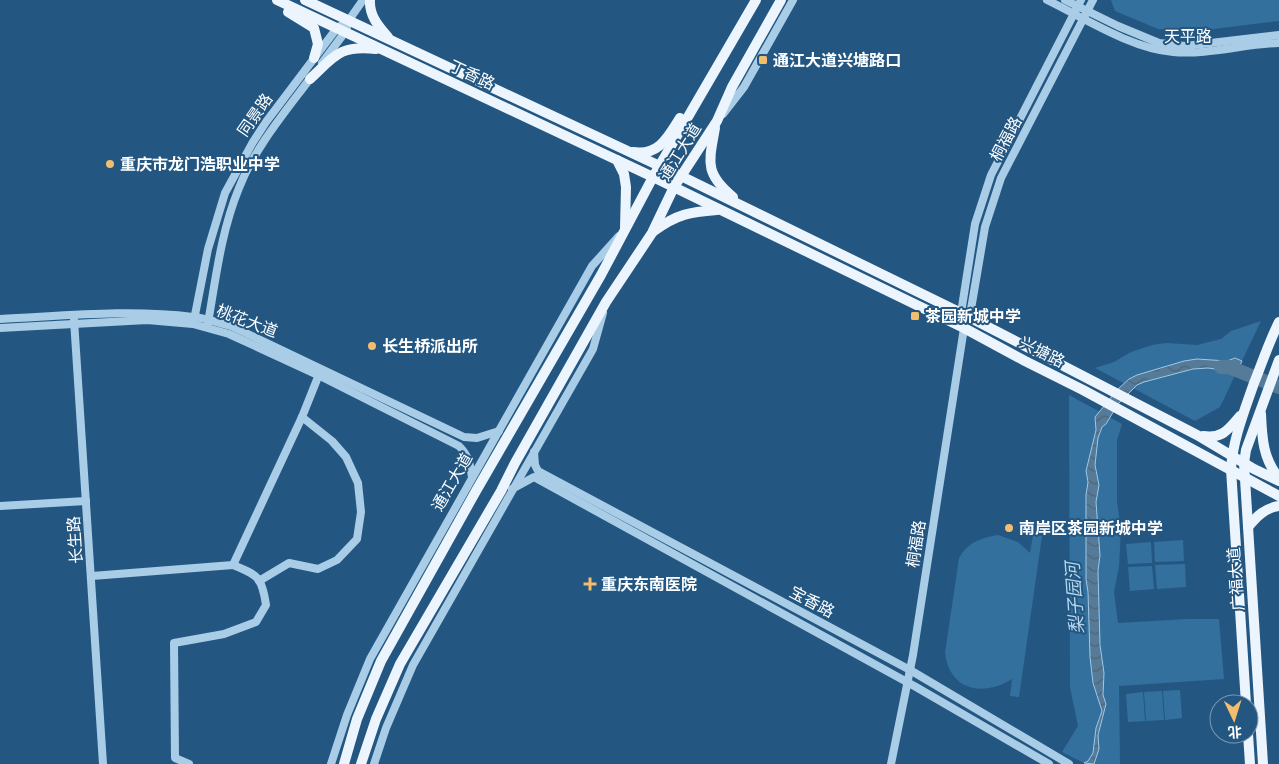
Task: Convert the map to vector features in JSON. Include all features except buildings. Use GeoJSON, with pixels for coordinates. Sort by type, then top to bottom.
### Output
{"type":"FeatureCollection","features":[{"type":"Feature","properties":{"kind":"main road","name":"丁香路"},"geometry":{"type":"LineString","coordinates":[[276,0],[653,177]]}},
{"type":"Feature","properties":{"kind":"main road"},"geometry":{"type":"LineString","coordinates":[[276,0],[289,13],[314,28],[318,44],[314,58]]}},
{"type":"Feature","properties":{"kind":"main road","name":"丁香路"},"geometry":{"type":"LineString","coordinates":[[305,0],[681,176]]}},
{"type":"Feature","properties":{"kind":"main road"},"geometry":{"type":"LineString","coordinates":[[370,0],[371,11],[375,21],[390,40]]}},
{"type":"Feature","properties":{"kind":"main road","name":"通江大道"},"geometry":{"type":"LineString","coordinates":[[344,764],[357,719],[381,661],[490,465],[602,275],[653,177],[756,0]]}},
{"type":"Feature","properties":{"kind":"main road","name":"通江大道"},"geometry":{"type":"LineString","coordinates":[[361,764],[376,719],[400,664],[501,490],[606,302],[652,233],[674,187],[717,121],[732,87],[781,0]]}},
{"type":"Feature","properties":{"kind":"main road"},"geometry":{"type":"LineString","coordinates":[[310,79],[336,54],[345,50],[357,48],[383,50]]}},
{"type":"Feature","properties":{"kind":"main road"},"geometry":{"type":"LineString","coordinates":[[625,151],[643,153],[658,147],[664,142],[687,108],[705,88]]}},
{"type":"Feature","properties":{"kind":"main road"},"geometry":{"type":"LineString","coordinates":[[717,121],[710,156],[714,178],[722,188],[747,209]]}},
{"type":"Feature","properties":{"kind":"main road"},"geometry":{"type":"LineString","coordinates":[[617,160],[624,174],[626,187],[625,229]]}},
{"type":"Feature","properties":{"kind":"main road","name":"兴塘路"},"geometry":{"type":"LineString","coordinates":[[681,176],[971,318],[1279,480]]}},
{"type":"Feature","properties":{"kind":"main road","name":"兴塘路"},"geometry":{"type":"LineString","coordinates":[[653,177],[964,328],[1279,496]]}},
{"type":"Feature","properties":{"kind":"main road"},"geometry":{"type":"LineString","coordinates":[[652,233],[684,213],[719,209]]}},
{"type":"Feature","properties":{"kind":"main road","name":"广福大道"},"geometry":{"type":"LineString","coordinates":[[1245,694],[1231,469],[1232,455],[1235,438],[1244,412],[1271,338],[1279,322]]}},
{"type":"Feature","properties":{"kind":"main road","name":"广福大道"},"geometry":{"type":"LineString","coordinates":[[1263,764],[1244,463],[1246,450],[1279,360]]}},
{"type":"Feature","properties":{"kind":"main road"},"geometry":{"type":"LineString","coordinates":[[1261,408],[1265,456],[1279,480]]}},
{"type":"Feature","properties":{"kind":"main road"},"geometry":{"type":"LineString","coordinates":[[1196,435],[1214,438],[1227,430],[1244,412]]}},
{"type":"Feature","properties":{"kind":"main road"},"geometry":{"type":"LineString","coordinates":[[1248,527],[1265,510],[1279,506]]}},
{"type":"Feature","properties":{"kind":"main road"},"geometry":{"type":"LineString","coordinates":[[1249,744],[1250,764]]}},
{"type":"Feature","properties":{"kind":"street","name":"同景路"},"geometry":{"type":"LineString","coordinates":[[194,320],[208,249],[225,193],[266,122],[314,58],[341,30],[363,0]]}},
{"type":"Feature","properties":{"kind":"street","name":"通江大道"},"geometry":{"type":"LineString","coordinates":[[730,45],[750,0]]}},
{"type":"Feature","properties":{"kind":"street","name":"通江大道"},"geometry":{"type":"LineString","coordinates":[[717,121],[744,87],[794,0]]}},
{"type":"Feature","properties":{"kind":"street","name":"天平路"},"geometry":{"type":"LineString","coordinates":[[1047,0],[1078,7]]}},
{"type":"Feature","properties":{"kind":"street","name":"天平路"},"geometry":{"type":"LineString","coordinates":[[1065,0],[1086,14],[1148,48],[1195,53],[1279,43]]}},
{"type":"Feature","properties":{"kind":"street","name":"桐福路"},"geometry":{"type":"LineString","coordinates":[[964,328],[971,318],[985,227],[1001,178],[1093,0]]}},
{"type":"Feature","properties":{"kind":"street","name":"桐福路"},"geometry":{"type":"LineString","coordinates":[[891,764],[908,683],[964,328],[961,313],[975,224],[991,175],[1078,7]]}},
{"type":"Feature","properties":{"kind":"street","name":"天平路"},"geometry":{"type":"LineString","coordinates":[[1086,14],[1159,43],[1185,46],[1279,35]]}},
{"type":"Feature","properties":{"kind":"street"},"geometry":{"type":"LineString","coordinates":[[208,324],[222,240],[239,187],[261,146],[310,79],[341,30]]}},
{"type":"Feature","properties":{"kind":"street","name":"通江大道"},"geometry":{"type":"LineString","coordinates":[[331,764],[347,715],[370,659],[592,266],[625,229]]}},
{"type":"Feature","properties":{"kind":"street","name":"通江大道"},"geometry":{"type":"LineString","coordinates":[[374,764],[386,728],[413,665],[593,349],[606,302]]}},
{"type":"Feature","properties":{"kind":"street","name":"桃花大道"},"geometry":{"type":"LineString","coordinates":[[0,319],[194,320],[208,324],[320,372],[464,437],[478,438],[499,431]]}},
{"type":"Feature","properties":{"kind":"street","name":"桃花大道"},"geometry":{"type":"LineString","coordinates":[[0,328],[74,319]]}},
{"type":"Feature","properties":{"kind":"street","name":"长生路"},"geometry":{"type":"LineString","coordinates":[[74,319],[103,764]]}},
{"type":"Feature","properties":{"kind":"street"},"geometry":{"type":"LineString","coordinates":[[232,565],[302,418],[320,372]]}},
{"type":"Feature","properties":{"kind":"street","name":"桃花大道"},"geometry":{"type":"LineString","coordinates":[[320,372],[459,446],[466,452],[470,460],[472,477]]}},
{"type":"Feature","properties":{"kind":"street"},"geometry":{"type":"LineString","coordinates":[[259,580],[289,563],[318,569],[337,560],[357,539],[361,512],[358,483],[346,457],[332,441],[302,418]]}},
{"type":"Feature","properties":{"kind":"street"},"geometry":{"type":"LineString","coordinates":[[512,489],[536,474],[534,452]]}},
{"type":"Feature","properties":{"kind":"street","name":"宝香路"},"geometry":{"type":"LineString","coordinates":[[536,474],[910,670],[1069,764]]}},
{"type":"Feature","properties":{"kind":"street","name":"宝香路"},"geometry":{"type":"LineString","coordinates":[[536,474],[1049,764]]}},
{"type":"Feature","properties":{"kind":"street"},"geometry":{"type":"LineString","coordinates":[[0,506],[86,501]]}},
{"type":"Feature","properties":{"kind":"street"},"geometry":{"type":"LineString","coordinates":[[92,576],[232,565],[254,574],[264,587],[266,605],[256,622],[224,634],[174,643],[175,758],[189,764]]}},
{"type":"Feature","properties":{"kind":"shaded area"},"geometry":{"type":"Polygon","coordinates":[[[1111,0],[1279,0],[1279,21],[1190,32],[1158,29],[1115,11],[1111,0]]]}},
{"type":"Feature","properties":{"kind":"shaded area"},"geometry":{"type":"Polygon","coordinates":[[[1261,321],[1220,407],[1195,421],[1095,368],[1114,362],[1131,352],[1152,345],[1166,343],[1197,345],[1221,339],[1231,331],[1261,321]]]}},
{"type":"Feature","properties":{"kind":"shaded area"},"geometry":{"type":"Polygon","coordinates":[[[1069,395],[1122,424],[1117,440],[1117,502],[1121,529],[1119,566],[1114,592],[1118,623],[1219,619],[1224,679],[1119,686],[1120,764],[1086,764],[1062,752],[1078,726],[1070,687],[1069,395]]]}},
{"type":"Feature","properties":{"kind":"shaded area"},"geometry":{"type":"Polygon","coordinates":[[[998,535],[1018,542],[1030,553],[1033,535],[1042,536],[1019,697],[1010,696],[1012,679],[1001,685],[979,689],[961,683],[948,666],[945,653],[959,558],[971,544],[998,535]]]}},
{"type":"Feature","properties":{"kind":"shaded area"},"geometry":{"type":"Polygon","coordinates":[[[1183,540],[1184,561],[1155,562],[1154,542],[1183,540]]]}},
{"type":"Feature","properties":{"kind":"shaded area"},"geometry":{"type":"Polygon","coordinates":[[[1151,542],[1152,563],[1128,564],[1126,544],[1151,542]]]}},
{"type":"Feature","properties":{"kind":"shaded area"},"geometry":{"type":"Polygon","coordinates":[[[1185,564],[1186,587],[1157,589],[1155,565],[1185,564]]]}},
{"type":"Feature","properties":{"kind":"shaded area"},"geometry":{"type":"Polygon","coordinates":[[[1152,566],[1154,589],[1130,591],[1128,567],[1152,566]]]}},
{"type":"Feature","properties":{"kind":"shaded area"},"geometry":{"type":"Polygon","coordinates":[[[1180,690],[1182,718],[1165,720],[1163,691],[1180,690]]]}},
{"type":"Feature","properties":{"kind":"shaded area"},"geometry":{"type":"Polygon","coordinates":[[[1162,691],[1164,720],[1146,721],[1144,692],[1162,691]]]}},
{"type":"Feature","properties":{"kind":"shaded area"},"geometry":{"type":"Polygon","coordinates":[[[1143,692],[1145,721],[1128,722],[1126,694],[1143,692]]]}},
{"type":"Feature","properties":{"kind":"water"},"geometry":{"type":"Polygon","coordinates":[[[1235,358],[1242,361],[1236,374],[1208,368],[1193,369],[1137,385],[1118,404],[1106,424],[1102,427],[1098,438],[1095,465],[1099,485],[1096,502],[1100,555],[1098,571],[1100,645],[1104,673],[1103,695],[1106,704],[1098,735],[1099,749],[1094,764],[1084,763],[1088,761],[1093,753],[1096,728],[1102,711],[1093,683],[1086,579],[1086,495],[1088,482],[1086,471],[1096,430],[1095,417],[1118,389],[1129,379],[1137,375],[1184,361],[1197,359],[1227,361],[1235,358]]]}},
{"type":"Feature","properties":{"kind":"waterway","name":"梨子园河"},"geometry":{"type":"LineString","coordinates":[[1221,367],[1229,367],[1279,387]]}},
{"type":"Feature","properties":{"kind":"place","name":"通江大道兴塘路口"},"geometry":{"type":"Point","coordinates":[763,60]}},
{"type":"Feature","properties":{"kind":"place","name":"重庆市龙门浩职业中学"},"geometry":{"type":"Point","coordinates":[110,164]}},
{"type":"Feature","properties":{"kind":"place","name":"茶园新城中学"},"geometry":{"type":"Point","coordinates":[915,316]}},
{"type":"Feature","properties":{"kind":"place","name":"长生桥派出所"},"geometry":{"type":"Point","coordinates":[372,346]}},
{"type":"Feature","properties":{"kind":"place","name":"南岸区茶园新城中学"},"geometry":{"type":"Point","coordinates":[1009,528]}},
{"type":"Feature","properties":{"kind":"place","name":"重庆东南医院"},"geometry":{"type":"Point","coordinates":[590,584]}}]}
